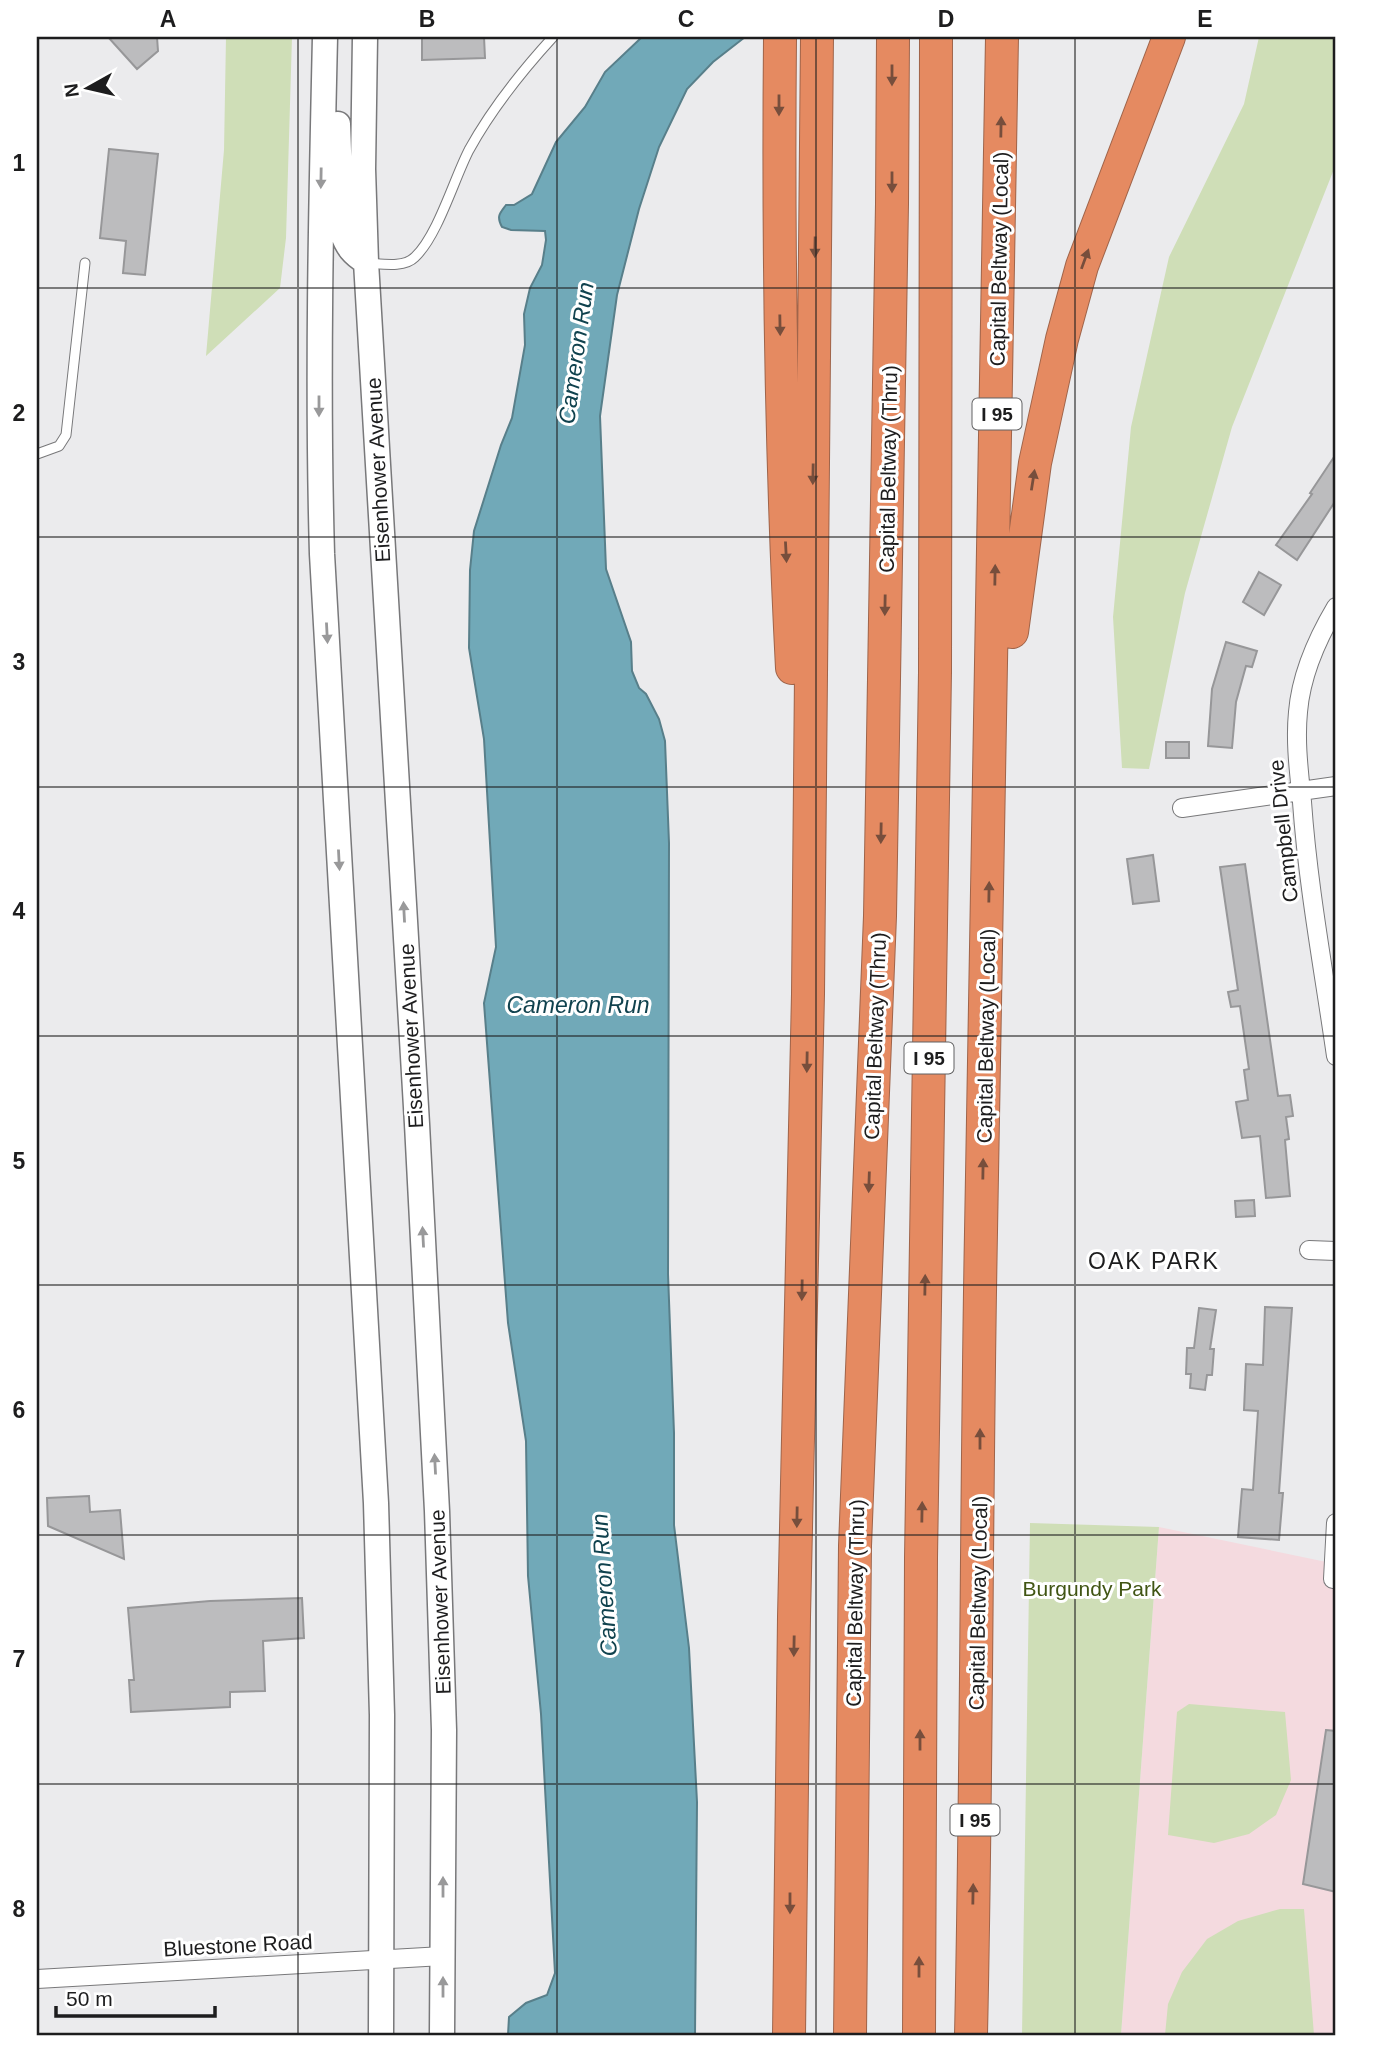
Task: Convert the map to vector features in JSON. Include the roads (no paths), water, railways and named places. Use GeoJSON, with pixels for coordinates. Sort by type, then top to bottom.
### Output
{"type":"FeatureCollection","features":[{"type":"Feature","properties":{"kind":"highway"},"geometry":{"type":"LineString","coordinates":[[779,37],[778,208],[783,492],[808,994]]}},
{"type":"Feature","properties":{"kind":"highway"},"geometry":{"type":"LineString","coordinates":[[789,2035],[794,1617],[808,994],[817,37]]}},
{"type":"Feature","properties":{"kind":"highway","name":"Capital Beltway (Thru)"},"geometry":{"type":"LineString","coordinates":[[850,2035],[855,1546],[880,916],[892,37]]}},
{"type":"Feature","properties":{"kind":"highway","name":"I 95"},"geometry":{"type":"LineString","coordinates":[[919,2035],[921,1558],[935,672],[936,37]]}},
{"type":"Feature","properties":{"kind":"highway","name":"Capital Beltway (Local)"},"geometry":{"type":"LineString","coordinates":[[971,2035],[981,1237],[991,790],[1002,37]]}},
{"type":"Feature","properties":{"kind":"highway"},"geometry":{"type":"LineString","coordinates":[[991,790],[1023,543],[1047,403],[1082,266],[1169,37]]}},
{"type":"Feature","properties":{"kind":"highway"},"geometry":{"type":"LineString","coordinates":[[1133,131],[1185,37]]}},
{"type":"Feature","properties":{"kind":"main road"},"geometry":{"type":"LineString","coordinates":[[325,37],[338,129],[342,232],[346,245],[353,254],[366,262]]}},
{"type":"Feature","properties":{"kind":"main road"},"geometry":{"type":"LineString","coordinates":[[325,37],[319,299],[320,476],[376,1503],[382,1715],[381,2035]]}},
{"type":"Feature","properties":{"kind":"main road","name":"Eisenhower Avenue"},"geometry":{"type":"LineString","coordinates":[[365,37],[363,169],[366,262],[417,1124],[436,1498],[444,1730],[442,2035]]}},
{"type":"Feature","properties":{"kind":"street","name":"Campbell Drive"},"geometry":{"type":"LineString","coordinates":[[1336,607],[1309,663],[1298,709],[1296,742],[1305,839],[1336,1056]]}},
{"type":"Feature","properties":{"kind":"street"},"geometry":{"type":"LineString","coordinates":[[1182,808],[1336,786]]}},
{"type":"Feature","properties":{"kind":"street"},"geometry":{"type":"LineString","coordinates":[[1309,1250],[1336,1251]]}},
{"type":"Feature","properties":{"kind":"street"},"geometry":{"type":"LineString","coordinates":[[1333,1579],[1336,1523]]}},
{"type":"Feature","properties":{"kind":"street","name":"Bluestone Road"},"geometry":{"type":"LineString","coordinates":[[37,1979],[443,1955]]}},
{"type":"Feature","properties":{"kind":"lane"},"geometry":{"type":"LineString","coordinates":[[366,262],[405,263],[415,258],[444,208],[470,150],[514,80],[553,37]]}},
{"type":"Feature","properties":{"kind":"lane"},"geometry":{"type":"LineString","coordinates":[[37,454],[59,446],[66,435],[85,263]]}},
{"type":"Feature","properties":{"kind":"water","name":"Cameron Run"},"geometry":{"type":"Polygon","coordinates":[[[642,37],[745,37],[713,62],[687,89],[659,147],[639,209],[617,295],[600,416],[606,569],[631,642],[632,671],[639,688],[646,694],[659,719],[665,741],[669,843],[668,1274],[674,1433],[674,1525],[689,1648],[697,1802],[695,2035],[508,2035],[509,2017],[526,2003],[547,1995],[555,1973],[541,1714],[528,1576],[526,1441],[508,1323],[484,1003],[496,947],[484,739],[469,648],[470,570],[474,531],[512,418],[525,345],[524,314],[530,288],[542,265],[546,240],[545,231],[511,230],[502,227],[500,215],[506,205],[514,205],[532,194],[556,142],[585,107],[605,72],[642,37]]]}},
{"type":"Feature","properties":{"kind":"district","name":"OAK PARK"},"geometry":{"type":"Point","coordinates":[1154,1261]}},
{"type":"Feature","properties":{"kind":"park label","name":"Burgundy Park"},"geometry":{"type":"Point","coordinates":[1092,1588]}}]}
